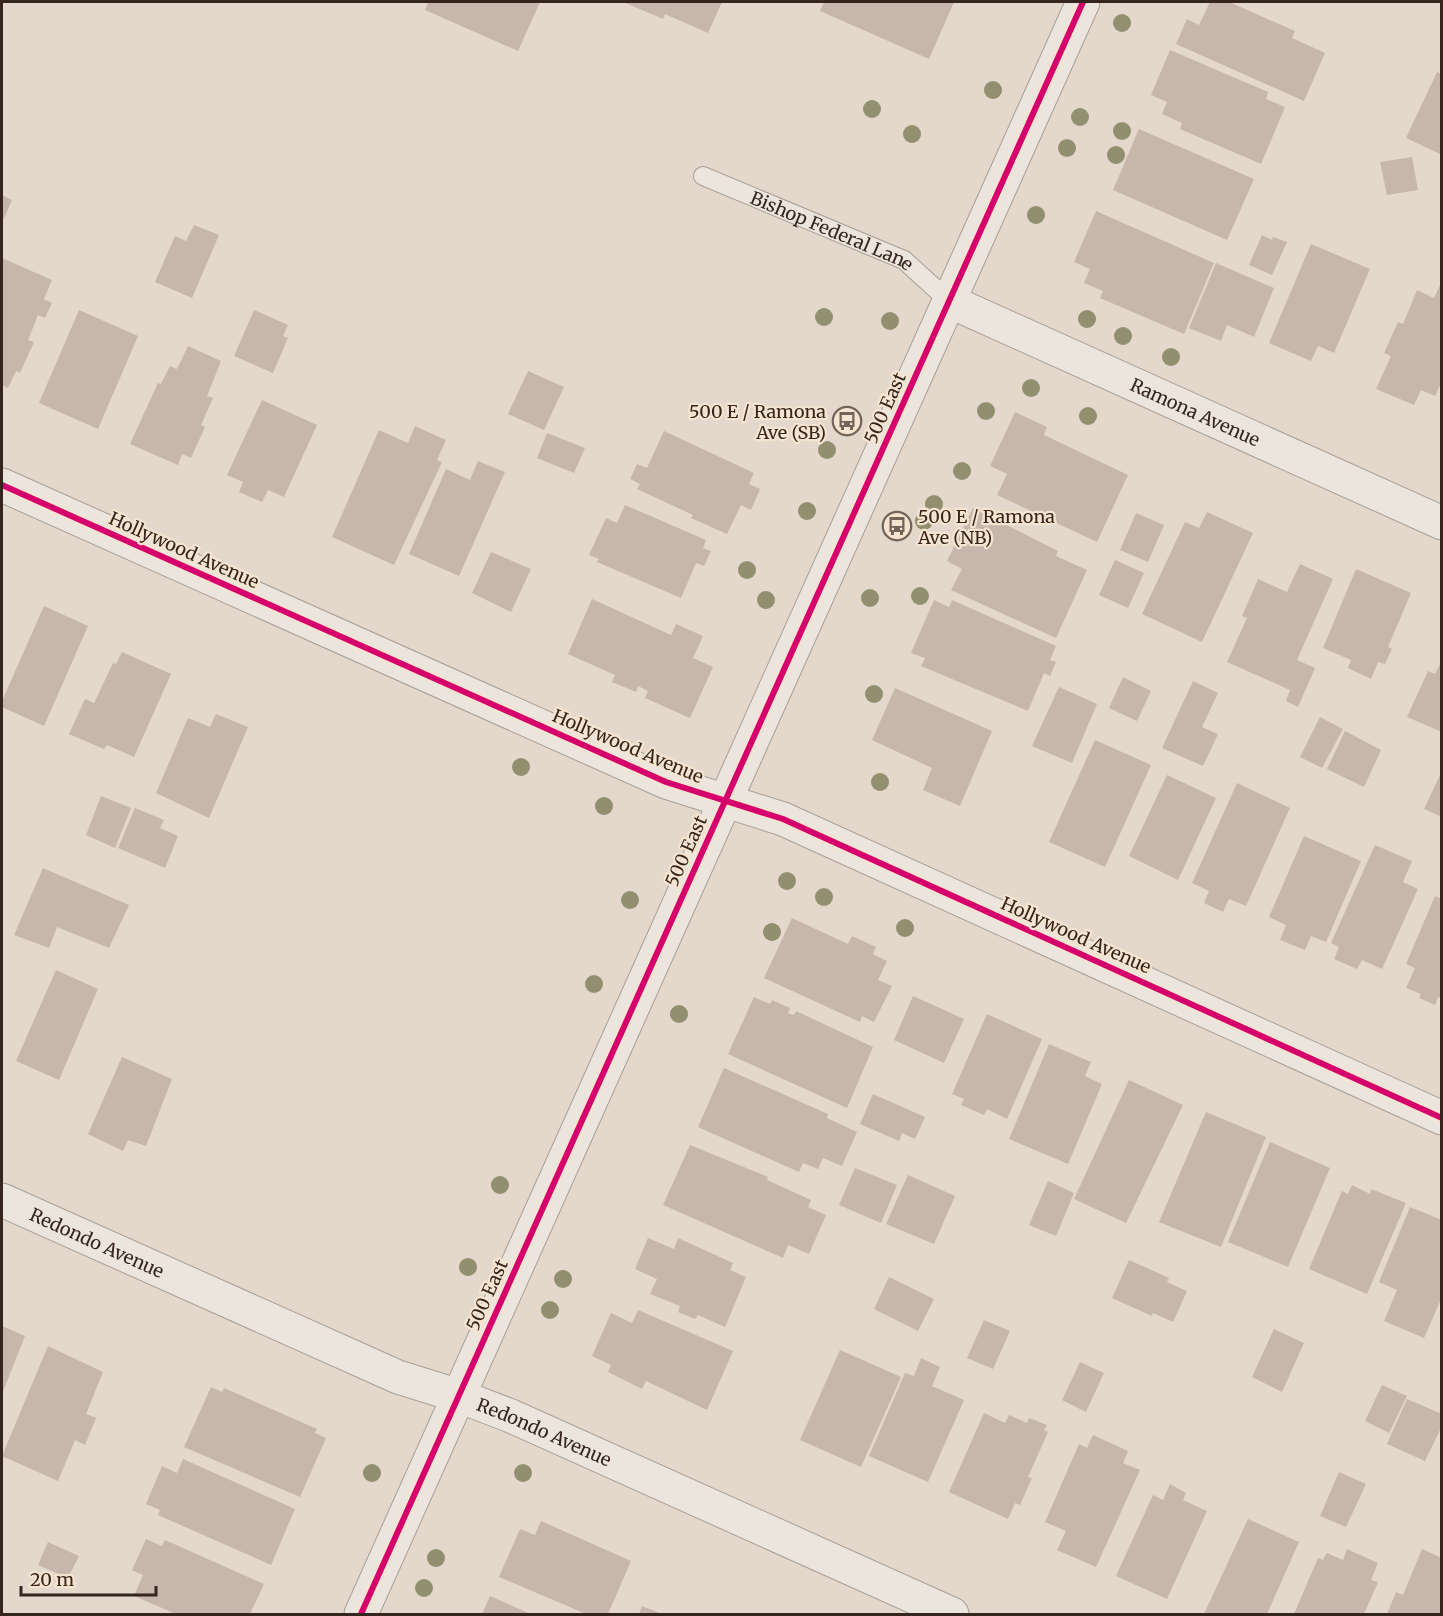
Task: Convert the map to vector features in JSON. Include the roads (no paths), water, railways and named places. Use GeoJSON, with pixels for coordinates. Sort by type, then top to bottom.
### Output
{"type":"FeatureCollection","features":[{"type":"Feature","properties":{"kind":"street","name":"500 East"},"geometry":{"type":"LineString","coordinates":[[361,1614],[1083,2]]}},
{"type":"Feature","properties":{"kind":"street","name":"Ramona Avenue"},"geometry":{"type":"LineString","coordinates":[[949,301],[1442,523]]}},
{"type":"Feature","properties":{"kind":"street","name":"Hollywood Avenue"},"geometry":{"type":"LineString","coordinates":[[2,485],[666,782],[783,819],[1442,1118]]}},
{"type":"Feature","properties":{"kind":"street","name":"Redondo Avenue"},"geometry":{"type":"LineString","coordinates":[[2,1200],[398,1377],[459,1396],[511,1416],[952,1614]]}},
{"type":"Feature","properties":{"kind":"lane","name":"Bishop Federal Lane"},"geometry":{"type":"LineString","coordinates":[[703,176],[904,260],[949,301]]}},
{"type":"Feature","properties":{"kind":"place","name":"500 E / Ramona Ave (SB)"},"geometry":{"type":"Point","coordinates":[847,421]}},
{"type":"Feature","properties":{"kind":"place","name":"500 E / Ramona Ave (NB)"},"geometry":{"type":"Point","coordinates":[897,526]}}]}
